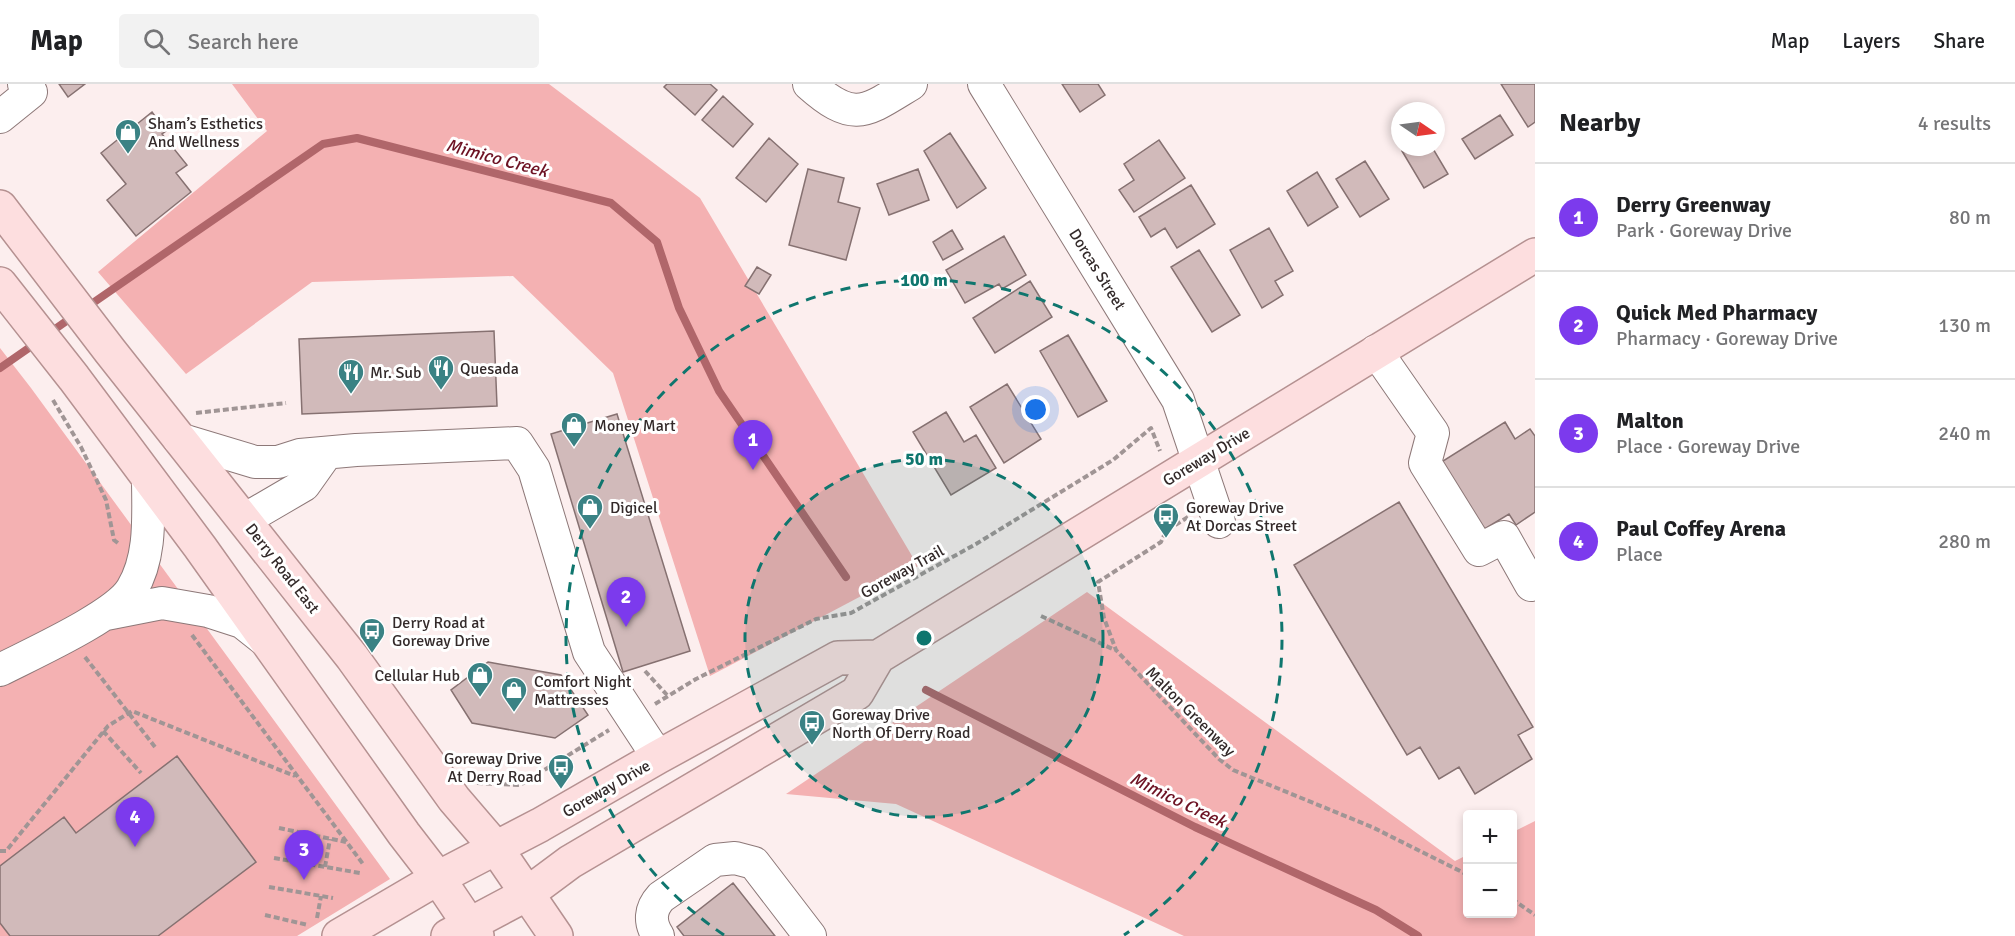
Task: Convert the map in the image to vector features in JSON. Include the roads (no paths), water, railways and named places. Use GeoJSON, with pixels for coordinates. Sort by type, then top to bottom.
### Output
{"type":"FeatureCollection","features":[{"type":"Feature","properties":{"kind":"main road","name":"Derry Road East"},"geometry":{"type":"LineString","coordinates":[[0,207],[110,351],[187,426],[244,520],[352,657],[454,799],[496,848],[556,936]]}},
{"type":"Feature","properties":{"kind":"main road","name":"Goreway Drive"},"geometry":{"type":"LineString","coordinates":[[465,933],[527,894],[570,862],[857,693],[878,657],[1535,255]]}},
{"type":"Feature","properties":{"kind":"main road"},"geometry":{"type":"LineString","coordinates":[[0,284],[74,378],[200,547],[404,834],[438,878],[465,933]]}},
{"type":"Feature","properties":{"kind":"main road"},"geometry":{"type":"LineString","coordinates":[[200,547],[244,520]]}},
{"type":"Feature","properties":{"kind":"main road","name":"Goreway Drive"},"geometry":{"type":"LineString","coordinates":[[328,928],[438,878],[540,825],[838,658],[878,657]]}},
{"type":"Feature","properties":{"kind":"street"},"geometry":{"type":"LineString","coordinates":[[0,117],[31,92],[24,84]]}},
{"type":"Feature","properties":{"kind":"street"},"geometry":{"type":"LineString","coordinates":[[809,84],[828,101],[843,108],[862,110],[878,104],[911,84]]}},
{"type":"Feature","properties":{"kind":"street","name":"Dorcas Street"},"geometry":{"type":"LineString","coordinates":[[984,84],[1178,400],[1219,522]]}},
{"type":"Feature","properties":{"kind":"street"},"geometry":{"type":"LineString","coordinates":[[1376,351],[1432,433],[1425,463],[1479,550],[1504,537],[1531,585]]}},
{"type":"Feature","properties":{"kind":"street"},"geometry":{"type":"LineString","coordinates":[[187,426],[255,462],[278,462],[300,455],[356,450],[517,443],[534,469],[589,652],[658,757]]}},
{"type":"Feature","properties":{"kind":"street"},"geometry":{"type":"LineString","coordinates":[[244,520],[304,485],[326,454]]}},
{"type":"Feature","properties":{"kind":"street"},"geometry":{"type":"LineString","coordinates":[[0,670],[106,614],[131,590],[143,562],[149,526],[148,477]]}},
{"type":"Feature","properties":{"kind":"street"},"geometry":{"type":"LineString","coordinates":[[106,614],[162,603],[208,611],[242,622],[266,641]]}},
{"type":"Feature","properties":{"kind":"street"},"geometry":{"type":"LineString","coordinates":[[658,936],[651,919],[656,903],[661,897],[715,860],[735,858],[754,863],[810,936]]}},
{"type":"Feature","properties":{"kind":"waterway","name":"Mimico Creek"},"geometry":{"type":"LineString","coordinates":[[87,307],[323,144],[357,138],[611,203],[657,242],[679,308],[719,391],[846,577]]}},
{"type":"Feature","properties":{"kind":"waterway","name":"Mimico Creek"},"geometry":{"type":"LineString","coordinates":[[48,334],[75,315]]}},
{"type":"Feature","properties":{"kind":"waterway","name":"Mimico Creek"},"geometry":{"type":"LineString","coordinates":[[0,368],[36,343]]}},
{"type":"Feature","properties":{"kind":"waterway","name":"Mimico Creek"},"geometry":{"type":"LineString","coordinates":[[926,690],[1195,827],[1376,910],[1418,936]]}},
{"type":"Feature","properties":{"kind":"place","name":"Sham’s Esthetics And Wellness"},"geometry":{"type":"Point","coordinates":[128,155]}},
{"type":"Feature","properties":{"kind":"place","name":"Quesada"},"geometry":{"type":"Point","coordinates":[441,391]}},
{"type":"Feature","properties":{"kind":"place","name":"Mr. Sub"},"geometry":{"type":"Point","coordinates":[351,395]}},
{"type":"Feature","properties":{"kind":"place","name":"Money Mart"},"geometry":{"type":"Point","coordinates":[574,448]}},
{"type":"Feature","properties":{"kind":"place","name":"Derry Greenway"},"geometry":{"type":"Point","coordinates":[753,470]}},
{"type":"Feature","properties":{"kind":"place","name":"Digicel"},"geometry":{"type":"Point","coordinates":[590,530]}},
{"type":"Feature","properties":{"kind":"place","name":"Goreway Drive At Dorcas Street"},"geometry":{"type":"Point","coordinates":[1166,539]}},
{"type":"Feature","properties":{"kind":"place","name":"Quick Med Pharmacy"},"geometry":{"type":"Point","coordinates":[626,627]}},
{"type":"Feature","properties":{"kind":"place","name":"Derry Road at Goreway Drive"},"geometry":{"type":"Point","coordinates":[372,654]}},
{"type":"Feature","properties":{"kind":"place","name":"Cellular Hub"},"geometry":{"type":"Point","coordinates":[480,698]}},
{"type":"Feature","properties":{"kind":"place","name":"Comfort Night Mattresses"},"geometry":{"type":"Point","coordinates":[514,713]}},
{"type":"Feature","properties":{"kind":"place","name":"Goreway Drive North Of Derry Road"},"geometry":{"type":"Point","coordinates":[812,746]}},
{"type":"Feature","properties":{"kind":"place","name":"Goreway Drive At Derry Road"},"geometry":{"type":"Point","coordinates":[561,790]}},
{"type":"Feature","properties":{"kind":"place","name":"Paul Coffey Arena"},"geometry":{"type":"Point","coordinates":[135,847]}},
{"type":"Feature","properties":{"kind":"place","name":"Malton"},"geometry":{"type":"Point","coordinates":[304,880]}}]}
